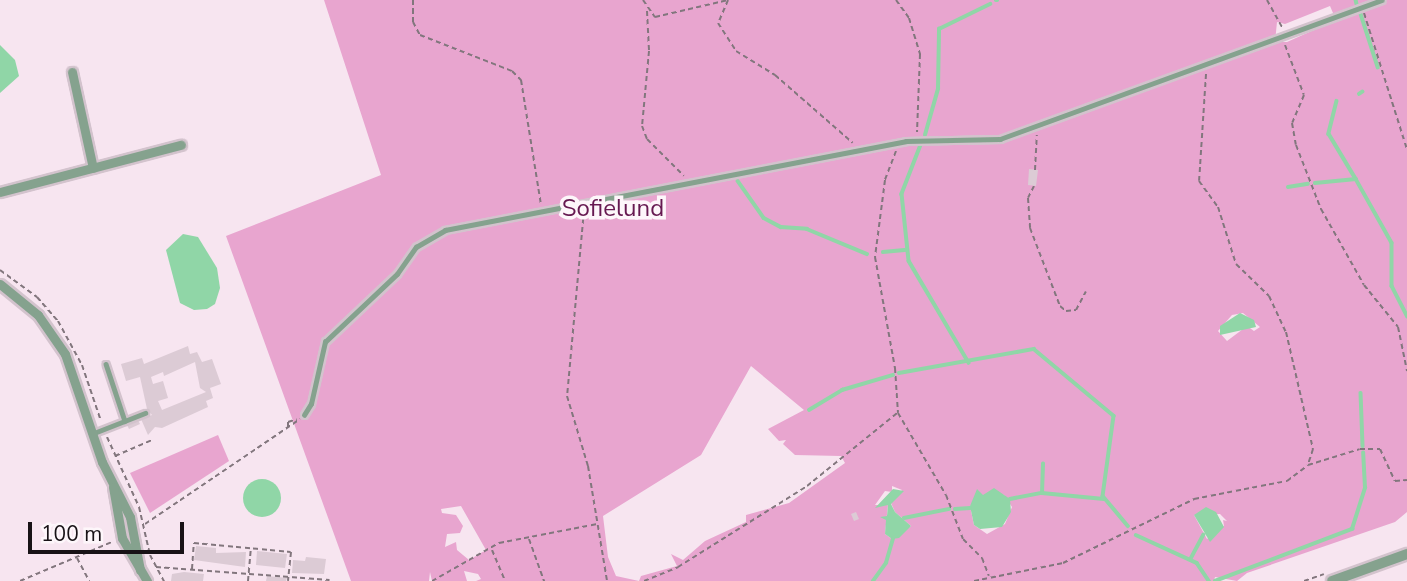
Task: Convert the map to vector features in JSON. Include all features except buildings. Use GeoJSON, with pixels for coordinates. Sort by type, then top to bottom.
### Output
{"type":"FeatureCollection","features":[{"type":"Feature","properties":{"kind":"street"},"geometry":{"type":"LineString","coordinates":[[72,72],[93,168]]}},
{"type":"Feature","properties":{"kind":"street"},"geometry":{"type":"LineString","coordinates":[[0,191],[181,145]]}},
{"type":"Feature","properties":{"kind":"street"},"geometry":{"type":"LineString","coordinates":[[0,284],[22,299],[56,339],[102,462],[133,531],[140,570]]}},
{"type":"Feature","properties":{"kind":"street"},"geometry":{"type":"LineString","coordinates":[[113,487],[122,538],[147,581]]}},
{"type":"Feature","properties":{"kind":"street"},"geometry":{"type":"LineString","coordinates":[[1332,581],[1407,554]]}},
{"type":"Feature","properties":{"kind":"lane"},"geometry":{"type":"LineString","coordinates":[[304,415],[311,404],[325,342],[397,274],[422,241],[459,226],[497,223],[896,143],[916,140],[987,141],[1036,127],[1381,0]]}},
{"type":"Feature","properties":{"kind":"lane"},"geometry":{"type":"LineString","coordinates":[[106,364],[125,421]]}},
{"type":"Feature","properties":{"kind":"lane"},"geometry":{"type":"LineString","coordinates":[[93,434],[145,412]]}},
{"type":"Feature","properties":{"kind":"path"},"geometry":{"type":"LineString","coordinates":[[413,0],[413,22],[420,35],[512,71],[521,80],[543,213]]}},
{"type":"Feature","properties":{"kind":"path"},"geometry":{"type":"LineString","coordinates":[[643,0],[647,11],[649,51],[642,126],[647,139],[692,184]]}},
{"type":"Feature","properties":{"kind":"path"},"geometry":{"type":"LineString","coordinates":[[647,11],[667,16],[728,0]]}},
{"type":"Feature","properties":{"kind":"path"},"geometry":{"type":"LineString","coordinates":[[728,0],[718,23],[736,51],[775,75],[860,150]]}},
{"type":"Feature","properties":{"kind":"path"},"geometry":{"type":"LineString","coordinates":[[896,0],[909,18],[920,54],[916,140]]}},
{"type":"Feature","properties":{"kind":"path"},"geometry":{"type":"LineString","coordinates":[[1267,0],[1304,95],[1292,123],[1295,141],[1321,209],[1364,285],[1398,327],[1407,371]]}},
{"type":"Feature","properties":{"kind":"path"},"geometry":{"type":"LineString","coordinates":[[1362,7],[1407,149]]}},
{"type":"Feature","properties":{"kind":"path"},"geometry":{"type":"LineString","coordinates":[[1205,64],[1199,181],[1218,206],[1236,264],[1269,296],[1286,332],[1313,449],[1308,465]]}},
{"type":"Feature","properties":{"kind":"path"},"geometry":{"type":"LineString","coordinates":[[1035,168],[1036,127]]}},
{"type":"Feature","properties":{"kind":"path"},"geometry":{"type":"LineString","coordinates":[[896,143],[885,180],[875,257],[896,372],[898,413],[906,433],[946,495],[963,539],[982,558],[989,576]]}},
{"type":"Feature","properties":{"kind":"path"},"geometry":{"type":"LineString","coordinates":[[1034,186],[1028,196],[1030,228],[1062,309],[1076,310],[1086,291]]}},
{"type":"Feature","properties":{"kind":"path"},"geometry":{"type":"LineString","coordinates":[[584,205],[566,396],[588,466],[607,581]]}},
{"type":"Feature","properties":{"kind":"path"},"geometry":{"type":"LineString","coordinates":[[644,581],[678,567],[843,460],[898,413]]}},
{"type":"Feature","properties":{"kind":"path"},"geometry":{"type":"LineString","coordinates":[[133,531],[304,415]]}},
{"type":"Feature","properties":{"kind":"path"},"geometry":{"type":"LineString","coordinates":[[288,428],[293,420]]}},
{"type":"Feature","properties":{"kind":"path"},"geometry":{"type":"LineString","coordinates":[[102,462],[152,440]]}},
{"type":"Feature","properties":{"kind":"path"},"geometry":{"type":"LineString","coordinates":[[974,581],[1063,563],[1194,499],[1287,481],[1308,465],[1360,449],[1378,448],[1395,481],[1407,480]]}},
{"type":"Feature","properties":{"kind":"path"},"geometry":{"type":"LineString","coordinates":[[432,581],[491,550],[499,543],[597,524]]}},
{"type":"Feature","properties":{"kind":"path"},"geometry":{"type":"LineString","coordinates":[[20,581],[122,538]]}},
{"type":"Feature","properties":{"kind":"path"},"geometry":{"type":"LineString","coordinates":[[529,538],[544,581]]}},
{"type":"Feature","properties":{"kind":"path"},"geometry":{"type":"LineString","coordinates":[[192,570],[194,543],[291,552],[288,581]]}},
{"type":"Feature","properties":{"kind":"path"},"geometry":{"type":"LineString","coordinates":[[248,581],[251,548]]}},
{"type":"Feature","properties":{"kind":"path"},"geometry":{"type":"LineString","coordinates":[[491,550],[505,581]]}},
{"type":"Feature","properties":{"kind":"path"},"geometry":{"type":"LineString","coordinates":[[76,557],[89,581]]}},
{"type":"Feature","properties":{"kind":"path"},"geometry":{"type":"LineString","coordinates":[[155,567],[330,580]]}},
{"type":"Feature","properties":{"kind":"green space","name":"Sofielund"},"geometry":{"type":"Polygon","coordinates":[[[324,0],[1407,0],[1407,512],[1395,522],[1247,573],[1237,581],[1215,577],[1214,581],[639,581],[476,581],[481,579],[478,574],[464,571],[467,581],[432,581],[430,572],[429,581],[351,581],[226,236],[381,175],[324,0]],[[1330,6],[1285,24],[1277,22],[1275,42],[1287,42],[1336,20],[1330,6]],[[1243,313],[1232,315],[1218,331],[1227,341],[1247,326],[1254,331],[1260,327],[1243,313]],[[751,366],[701,455],[603,516],[608,557],[616,576],[639,581],[641,576],[677,566],[671,554],[683,560],[705,541],[746,522],[746,515],[789,503],[845,463],[841,456],[795,455],[783,444],[786,440],[779,441],[768,429],[804,410],[751,366]],[[892,486],[892,492],[885,491],[875,505],[888,505],[885,534],[892,539],[911,526],[895,512],[891,503],[902,490],[892,486]],[[990,492],[970,506],[974,525],[987,534],[1005,524],[1012,507],[1004,495],[990,492]],[[461,506],[441,509],[442,513],[456,515],[463,526],[460,533],[447,534],[445,547],[456,542],[457,550],[469,560],[486,550],[461,506]],[[1220,514],[1194,515],[1207,539],[1224,526],[1223,520],[1227,521],[1220,514]]]}},
{"type":"Feature","properties":{"kind":"green space"},"geometry":{"type":"Polygon","coordinates":[[[218,435],[229,461],[150,513],[130,473],[218,435]]]}},
{"type":"Feature","properties":{"kind":"shaded area"},"geometry":{"type":"Polygon","coordinates":[[[0,45],[15,60],[19,76],[0,93],[0,45]]]}},
{"type":"Feature","properties":{"kind":"shaded area"},"geometry":{"type":"Polygon","coordinates":[[[183,234],[198,237],[217,268],[220,288],[215,304],[207,309],[194,310],[180,303],[166,250],[183,234]]]}},
{"type":"Feature","properties":{"kind":"shaded area"},"geometry":{"type":"Polygon","coordinates":[[[1240,313],[1254,320],[1256,327],[1220,335],[1220,326],[1240,313]]]}},
{"type":"Feature","properties":{"kind":"shaded area"},"geometry":{"type":"Polygon","coordinates":[[[262,479],[275,485],[281,498],[275,511],[262,517],[249,511],[243,498],[249,485],[262,479]]]}},
{"type":"Feature","properties":{"kind":"shaded area"},"geometry":{"type":"Polygon","coordinates":[[[994,488],[1010,499],[1011,512],[1002,527],[980,529],[974,525],[970,506],[977,489],[983,495],[994,488]]]}},
{"type":"Feature","properties":{"kind":"shaded area"},"geometry":{"type":"Polygon","coordinates":[[[893,489],[904,491],[891,504],[895,512],[911,526],[899,538],[892,539],[885,534],[886,520],[880,517],[887,516],[888,505],[875,508],[893,489]]]}},
{"type":"Feature","properties":{"kind":"shaded area"},"geometry":{"type":"Polygon","coordinates":[[[1206,507],[1216,512],[1224,527],[1210,542],[1194,515],[1206,507]]]}},
{"type":"Feature","properties":{"kind":"waterway"},"geometry":{"type":"LineString","coordinates":[[1356,0],[1357,4]]}},
{"type":"Feature","properties":{"kind":"waterway"},"geometry":{"type":"LineString","coordinates":[[925,135],[938,89],[939,29],[990,4]]}},
{"type":"Feature","properties":{"kind":"waterway"},"geometry":{"type":"LineString","coordinates":[[1361,14],[1378,67]]}},
{"type":"Feature","properties":{"kind":"waterway"},"geometry":{"type":"LineString","coordinates":[[1337,101],[1329,134],[1356,179]]}},
{"type":"Feature","properties":{"kind":"waterway"},"geometry":{"type":"LineString","coordinates":[[921,145],[902,194],[909,261],[969,363]]}},
{"type":"Feature","properties":{"kind":"waterway"},"geometry":{"type":"LineString","coordinates":[[1315,183],[1356,179],[1392,243],[1392,286],[1407,316]]}},
{"type":"Feature","properties":{"kind":"waterway"},"geometry":{"type":"LineString","coordinates":[[738,181],[764,218],[781,227],[807,229],[867,254]]}},
{"type":"Feature","properties":{"kind":"waterway"},"geometry":{"type":"LineString","coordinates":[[1288,187],[1308,184]]}},
{"type":"Feature","properties":{"kind":"waterway"},"geometry":{"type":"LineString","coordinates":[[883,252],[907,250]]}},
{"type":"Feature","properties":{"kind":"waterway"},"geometry":{"type":"LineString","coordinates":[[899,373],[1034,349],[1114,416],[1103,496],[1128,526]]}},
{"type":"Feature","properties":{"kind":"waterway"},"geometry":{"type":"LineString","coordinates":[[809,410],[842,390],[893,375]]}},
{"type":"Feature","properties":{"kind":"waterway"},"geometry":{"type":"LineString","coordinates":[[1361,393],[1363,446]]}},
{"type":"Feature","properties":{"kind":"waterway"},"geometry":{"type":"LineString","coordinates":[[1215,581],[1352,529],[1365,488],[1363,453]]}},
{"type":"Feature","properties":{"kind":"waterway"},"geometry":{"type":"LineString","coordinates":[[1042,493],[1043,464]]}},
{"type":"Feature","properties":{"kind":"waterway"},"geometry":{"type":"LineString","coordinates":[[1010,499],[1042,493],[1104,499]]}},
{"type":"Feature","properties":{"kind":"waterway"},"geometry":{"type":"LineString","coordinates":[[955,509],[970,508]]}},
{"type":"Feature","properties":{"kind":"waterway"},"geometry":{"type":"LineString","coordinates":[[904,518],[949,509]]}},
{"type":"Feature","properties":{"kind":"waterway"},"geometry":{"type":"LineString","coordinates":[[1136,535],[1197,563],[1209,581]]}},
{"type":"Feature","properties":{"kind":"waterway"},"geometry":{"type":"LineString","coordinates":[[1191,558],[1203,535]]}},
{"type":"Feature","properties":{"kind":"waterway"},"geometry":{"type":"LineString","coordinates":[[873,581],[886,563],[893,539]]}}]}
